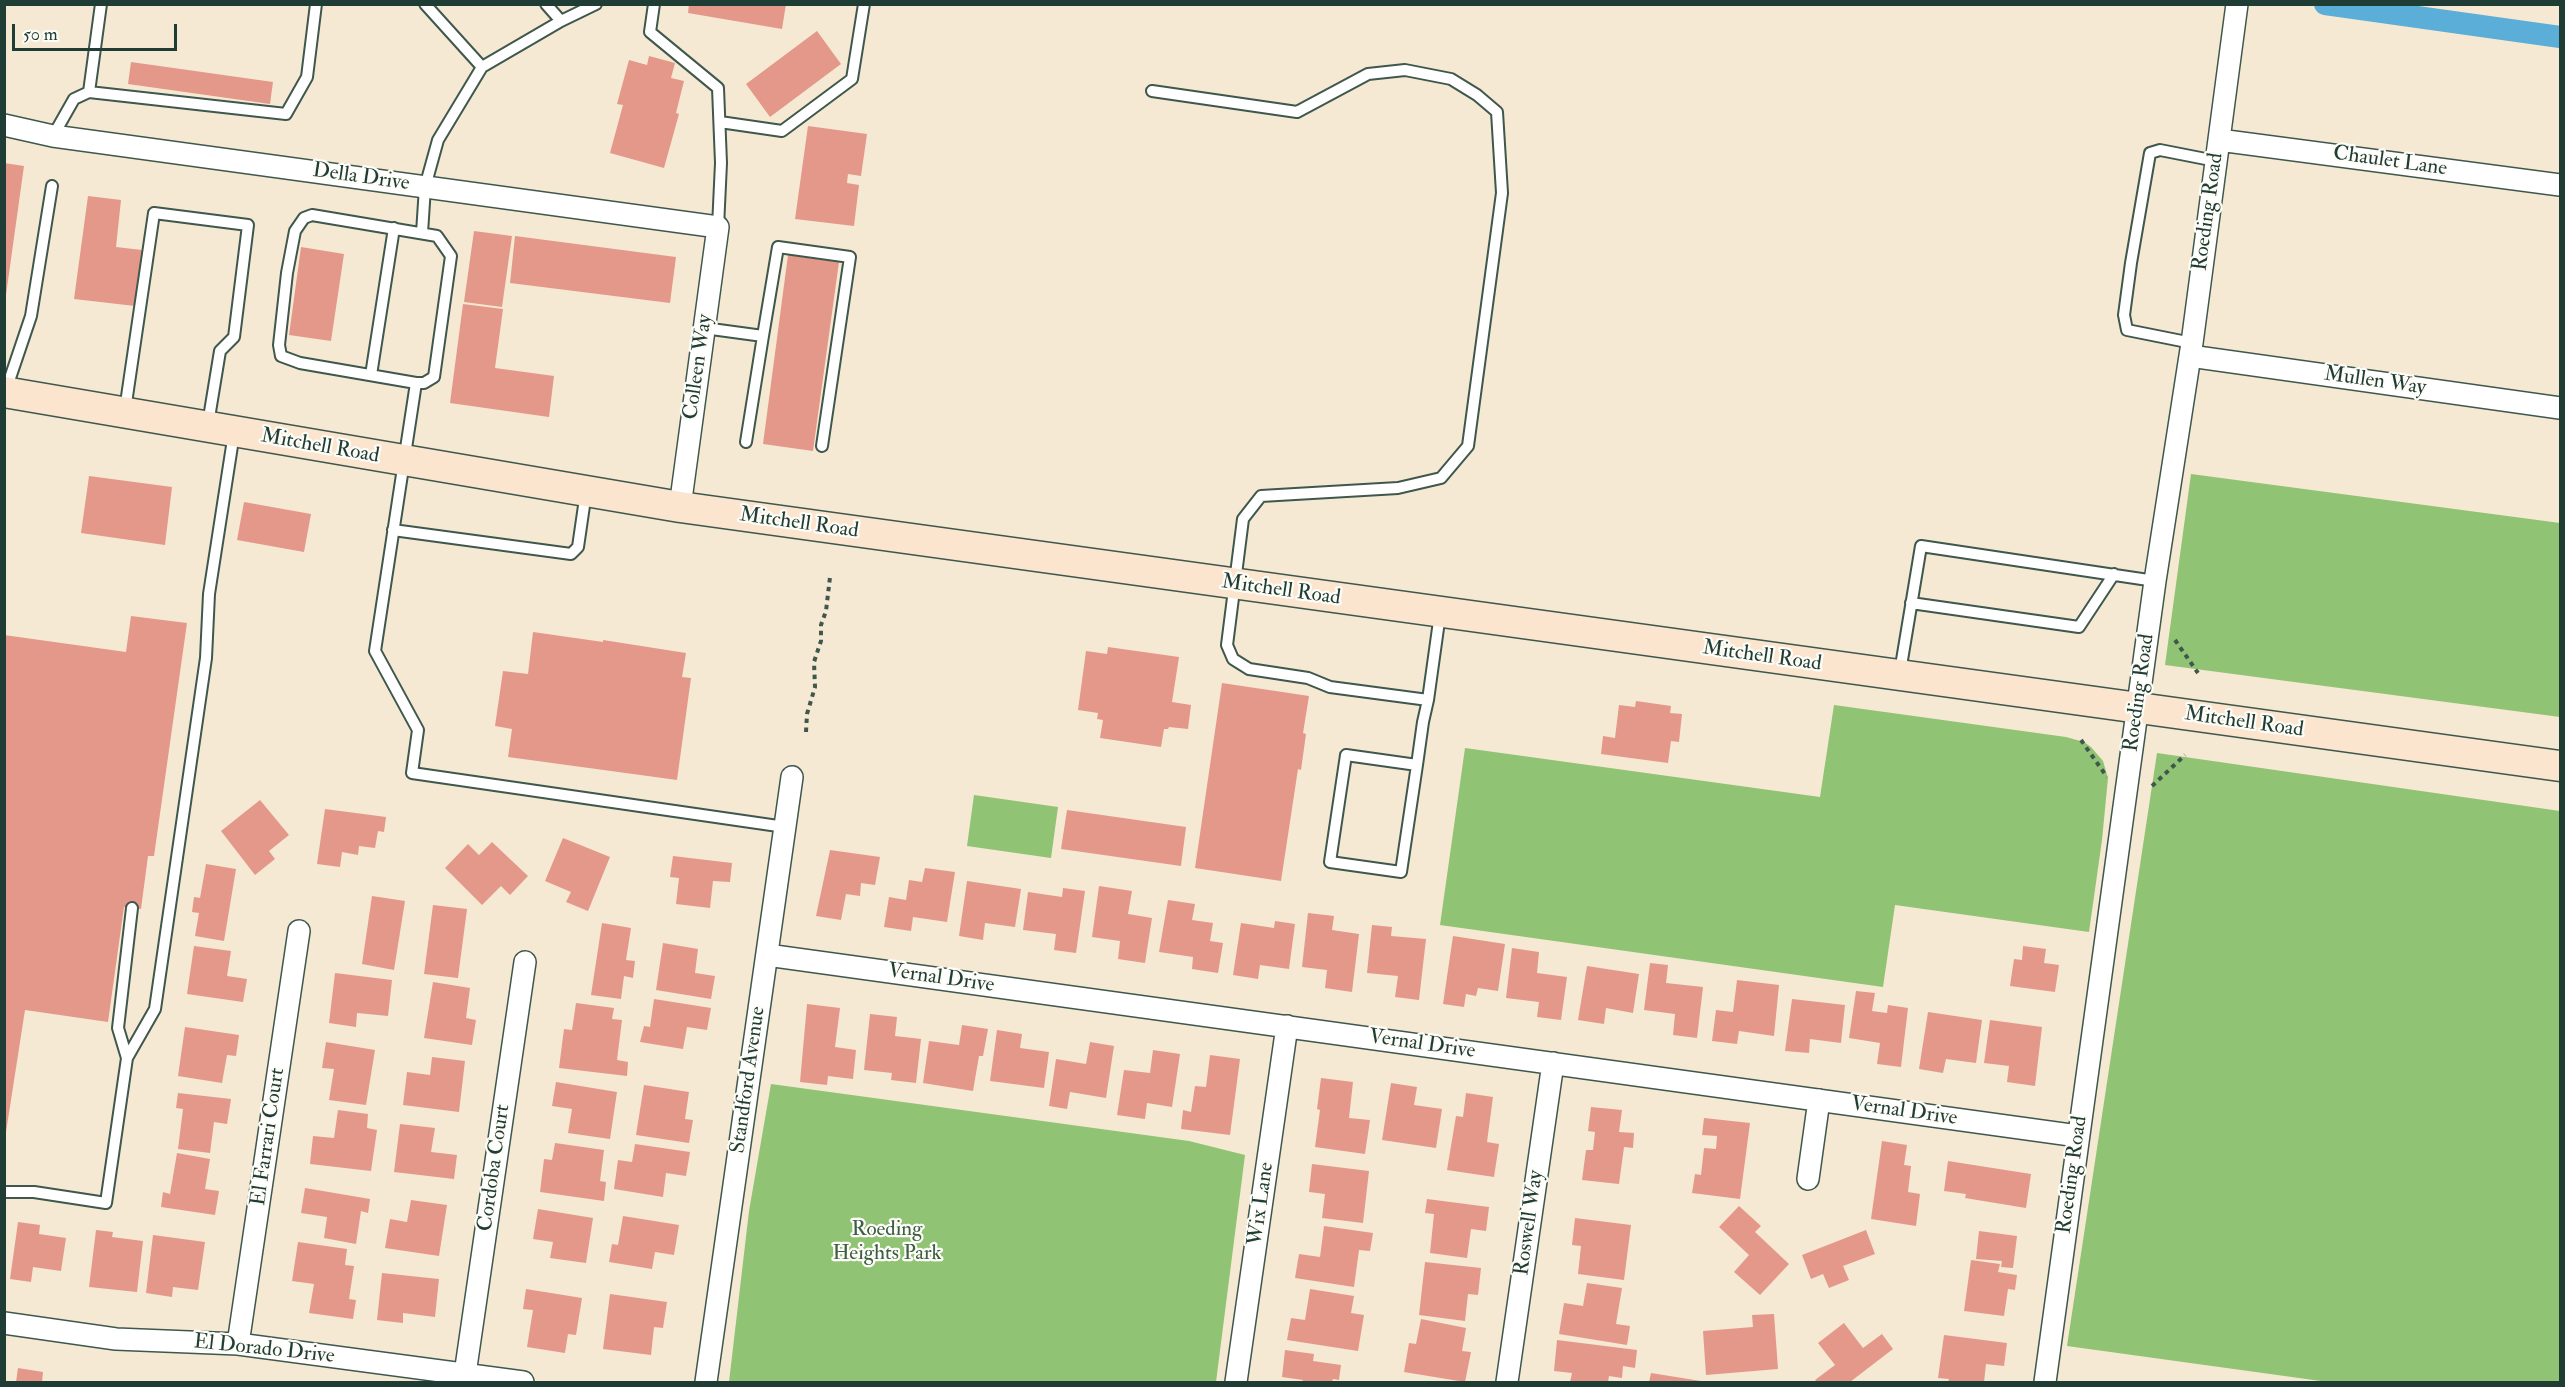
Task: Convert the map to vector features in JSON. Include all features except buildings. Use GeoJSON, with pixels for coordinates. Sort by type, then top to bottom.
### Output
{"type":"FeatureCollection","features":[{"type":"Feature","properties":{"kind":"street","name":"Roeding Road"},"geometry":{"type":"LineString","coordinates":[[2045,1383],[2155,581],[2191,350],[2236,7]]}},
{"type":"Feature","properties":{"kind":"street","name":"Della Drive"},"geometry":{"type":"LineString","coordinates":[[4,125],[53,136],[718,227]]}},
{"type":"Feature","properties":{"kind":"street","name":"Chaulet Lane"},"geometry":{"type":"LineString","coordinates":[[2219,140],[2560,185]]}},
{"type":"Feature","properties":{"kind":"street","name":"Colleen Way"},"geometry":{"type":"LineString","coordinates":[[680,507],[718,227]]}},
{"type":"Feature","properties":{"kind":"street","name":"Mullen Way"},"geometry":{"type":"LineString","coordinates":[[2191,350],[2560,408]]}},
{"type":"Feature","properties":{"kind":"street","name":"Mitchell Road"},"geometry":{"type":"LineString","coordinates":[[5,394],[680,507],[1440,614],[2560,766]]}},
{"type":"Feature","properties":{"kind":"street","name":"Standford Avenue"},"geometry":{"type":"LineString","coordinates":[[706,1383],[792,777]]}},
{"type":"Feature","properties":{"kind":"street","name":"El Farrari Court"},"geometry":{"type":"LineString","coordinates":[[238,1344],[299,931]]}},
{"type":"Feature","properties":{"kind":"street","name":"Vernal Drive"},"geometry":{"type":"LineString","coordinates":[[767,955],[2078,1136]]}},
{"type":"Feature","properties":{"kind":"street","name":"Cordoba Court"},"geometry":{"type":"LineString","coordinates":[[465,1374],[525,962]]}},
{"type":"Feature","properties":{"kind":"street","name":"Wix Lane"},"geometry":{"type":"LineString","coordinates":[[1236,1383],[1287,1026]]}},
{"type":"Feature","properties":{"kind":"street","name":"Roswell Way"},"geometry":{"type":"LineString","coordinates":[[1507,1383],[1553,1063]]}},
{"type":"Feature","properties":{"kind":"street"},"geometry":{"type":"LineString","coordinates":[[1808,1179],[1819,1100]]}},
{"type":"Feature","properties":{"kind":"street","name":"El Dorado Drive"},"geometry":{"type":"LineString","coordinates":[[4,1323],[127,1340],[238,1344],[523,1383]]}},
{"type":"Feature","properties":{"kind":"lane"},"geometry":{"type":"LineString","coordinates":[[89,92],[101,4]]}},
{"type":"Feature","properties":{"kind":"lane"},"geometry":{"type":"LineString","coordinates":[[53,136],[74,99],[89,92],[286,114],[307,77],[316,4]]}},
{"type":"Feature","properties":{"kind":"lane"},"geometry":{"type":"LineString","coordinates":[[425,4],[482,67]]}},
{"type":"Feature","properties":{"kind":"lane"},"geometry":{"type":"LineString","coordinates":[[546,4],[561,21]]}},
{"type":"Feature","properties":{"kind":"lane"},"geometry":{"type":"LineString","coordinates":[[422,233],[426,187],[438,140],[482,67],[561,21],[596,4]]}},
{"type":"Feature","properties":{"kind":"lane"},"geometry":{"type":"LineString","coordinates":[[654,4],[650,32],[718,88],[721,163],[718,227]]}},
{"type":"Feature","properties":{"kind":"lane"},"geometry":{"type":"LineString","coordinates":[[720,122],[782,131],[852,79],[864,4]]}},
{"type":"Feature","properties":{"kind":"lane"},"geometry":{"type":"LineString","coordinates":[[1152,91],[1297,112],[1368,74],[1405,70],[1451,79],[1477,95],[1497,112],[1502,193],[1468,446],[1441,478],[1398,488],[1261,496],[1243,519],[1234,584],[1227,645],[1233,659],[1245,668],[1308,678],[1330,687],[1428,700]]}},
{"type":"Feature","properties":{"kind":"lane"},"geometry":{"type":"LineString","coordinates":[[2191,350],[2127,330],[2124,315],[2129,273],[2150,153],[2160,150],[2216,161]]}},
{"type":"Feature","properties":{"kind":"lane"},"geometry":{"type":"LineString","coordinates":[[5,394],[31,315],[52,186]]}},
{"type":"Feature","properties":{"kind":"lane"},"geometry":{"type":"LineString","coordinates":[[4,1192],[34,1192],[106,1203],[128,1058],[155,1009],[206,658],[208,594],[221,430],[220,351],[234,337],[248,225],[154,213],[124,413]]}},
{"type":"Feature","properties":{"kind":"lane"},"geometry":{"type":"LineString","coordinates":[[312,215],[394,228],[437,236],[451,256],[434,377],[424,383],[416,382],[300,363],[281,356],[279,345],[287,273],[295,231],[304,218],[312,215]]}},
{"type":"Feature","properties":{"kind":"lane"},"geometry":{"type":"LineString","coordinates":[[371,375],[394,228]]}},
{"type":"Feature","properties":{"kind":"lane"},"geometry":{"type":"LineString","coordinates":[[746,442],[778,247],[850,257],[822,446]]}},
{"type":"Feature","properties":{"kind":"lane"},"geometry":{"type":"LineString","coordinates":[[704,328],[763,336]]}},
{"type":"Feature","properties":{"kind":"lane"},"geometry":{"type":"LineString","coordinates":[[416,382],[402,461],[375,651],[418,730],[412,773],[785,826]]}},
{"type":"Feature","properties":{"kind":"lane"},"geometry":{"type":"LineString","coordinates":[[393,530],[571,554],[578,547],[586,492]]}},
{"type":"Feature","properties":{"kind":"lane"},"geometry":{"type":"LineString","coordinates":[[1900,676],[1921,546],[2155,581]]}},
{"type":"Feature","properties":{"kind":"lane"},"geometry":{"type":"LineString","coordinates":[[1911,603],[2079,627],[2114,574]]}},
{"type":"Feature","properties":{"kind":"lane"},"geometry":{"type":"LineString","coordinates":[[1417,765],[1346,755],[1330,862],[1401,872],[1440,614]]}},
{"type":"Feature","properties":{"kind":"lane"},"geometry":{"type":"LineString","coordinates":[[128,1058],[118,1028],[132,908]]}},
{"type":"Feature","properties":{"kind":"path"},"geometry":{"type":"LineString","coordinates":[[806,732],[807,714],[815,687],[814,662],[821,641],[821,625],[830,577]]}},
{"type":"Feature","properties":{"kind":"path"},"geometry":{"type":"LineString","coordinates":[[2175,640],[2198,673]]}},
{"type":"Feature","properties":{"kind":"path"},"geometry":{"type":"LineString","coordinates":[[2081,740],[2108,778]]}},
{"type":"Feature","properties":{"kind":"path"},"geometry":{"type":"LineString","coordinates":[[2152,786],[2185,754]]}},
{"type":"Feature","properties":{"kind":"green space"},"geometry":{"type":"Polygon","coordinates":[[[2191,474],[2560,523],[2560,717],[2165,665],[2191,474]]]}},
{"type":"Feature","properties":{"kind":"green space"},"geometry":{"type":"Polygon","coordinates":[[[1834,705],[2066,737],[2084,742],[2091,747],[2103,761],[2108,778],[2089,932],[1895,905],[1883,987],[1440,925],[1465,748],[1820,797],[1834,705]]]}},
{"type":"Feature","properties":{"kind":"green space"},"geometry":{"type":"Polygon","coordinates":[[[2157,753],[2560,811],[2560,1382],[2328,1382],[2067,1346],[2157,753]]]}},
{"type":"Feature","properties":{"kind":"green space"},"geometry":{"type":"Polygon","coordinates":[[[974,795],[1058,807],[1051,858],[967,846],[974,795]]]}},
{"type":"Feature","properties":{"kind":"green space","name":"Roeding Heights Park"},"geometry":{"type":"Polygon","coordinates":[[[771,1084],[1189,1141],[1245,1155],[1216,1382],[729,1382],[749,1211],[771,1084]]]}},
{"type":"Feature","properties":{"kind":"waterway"},"geometry":{"type":"LineString","coordinates":[[2325,4],[2560,37]]}}]}
